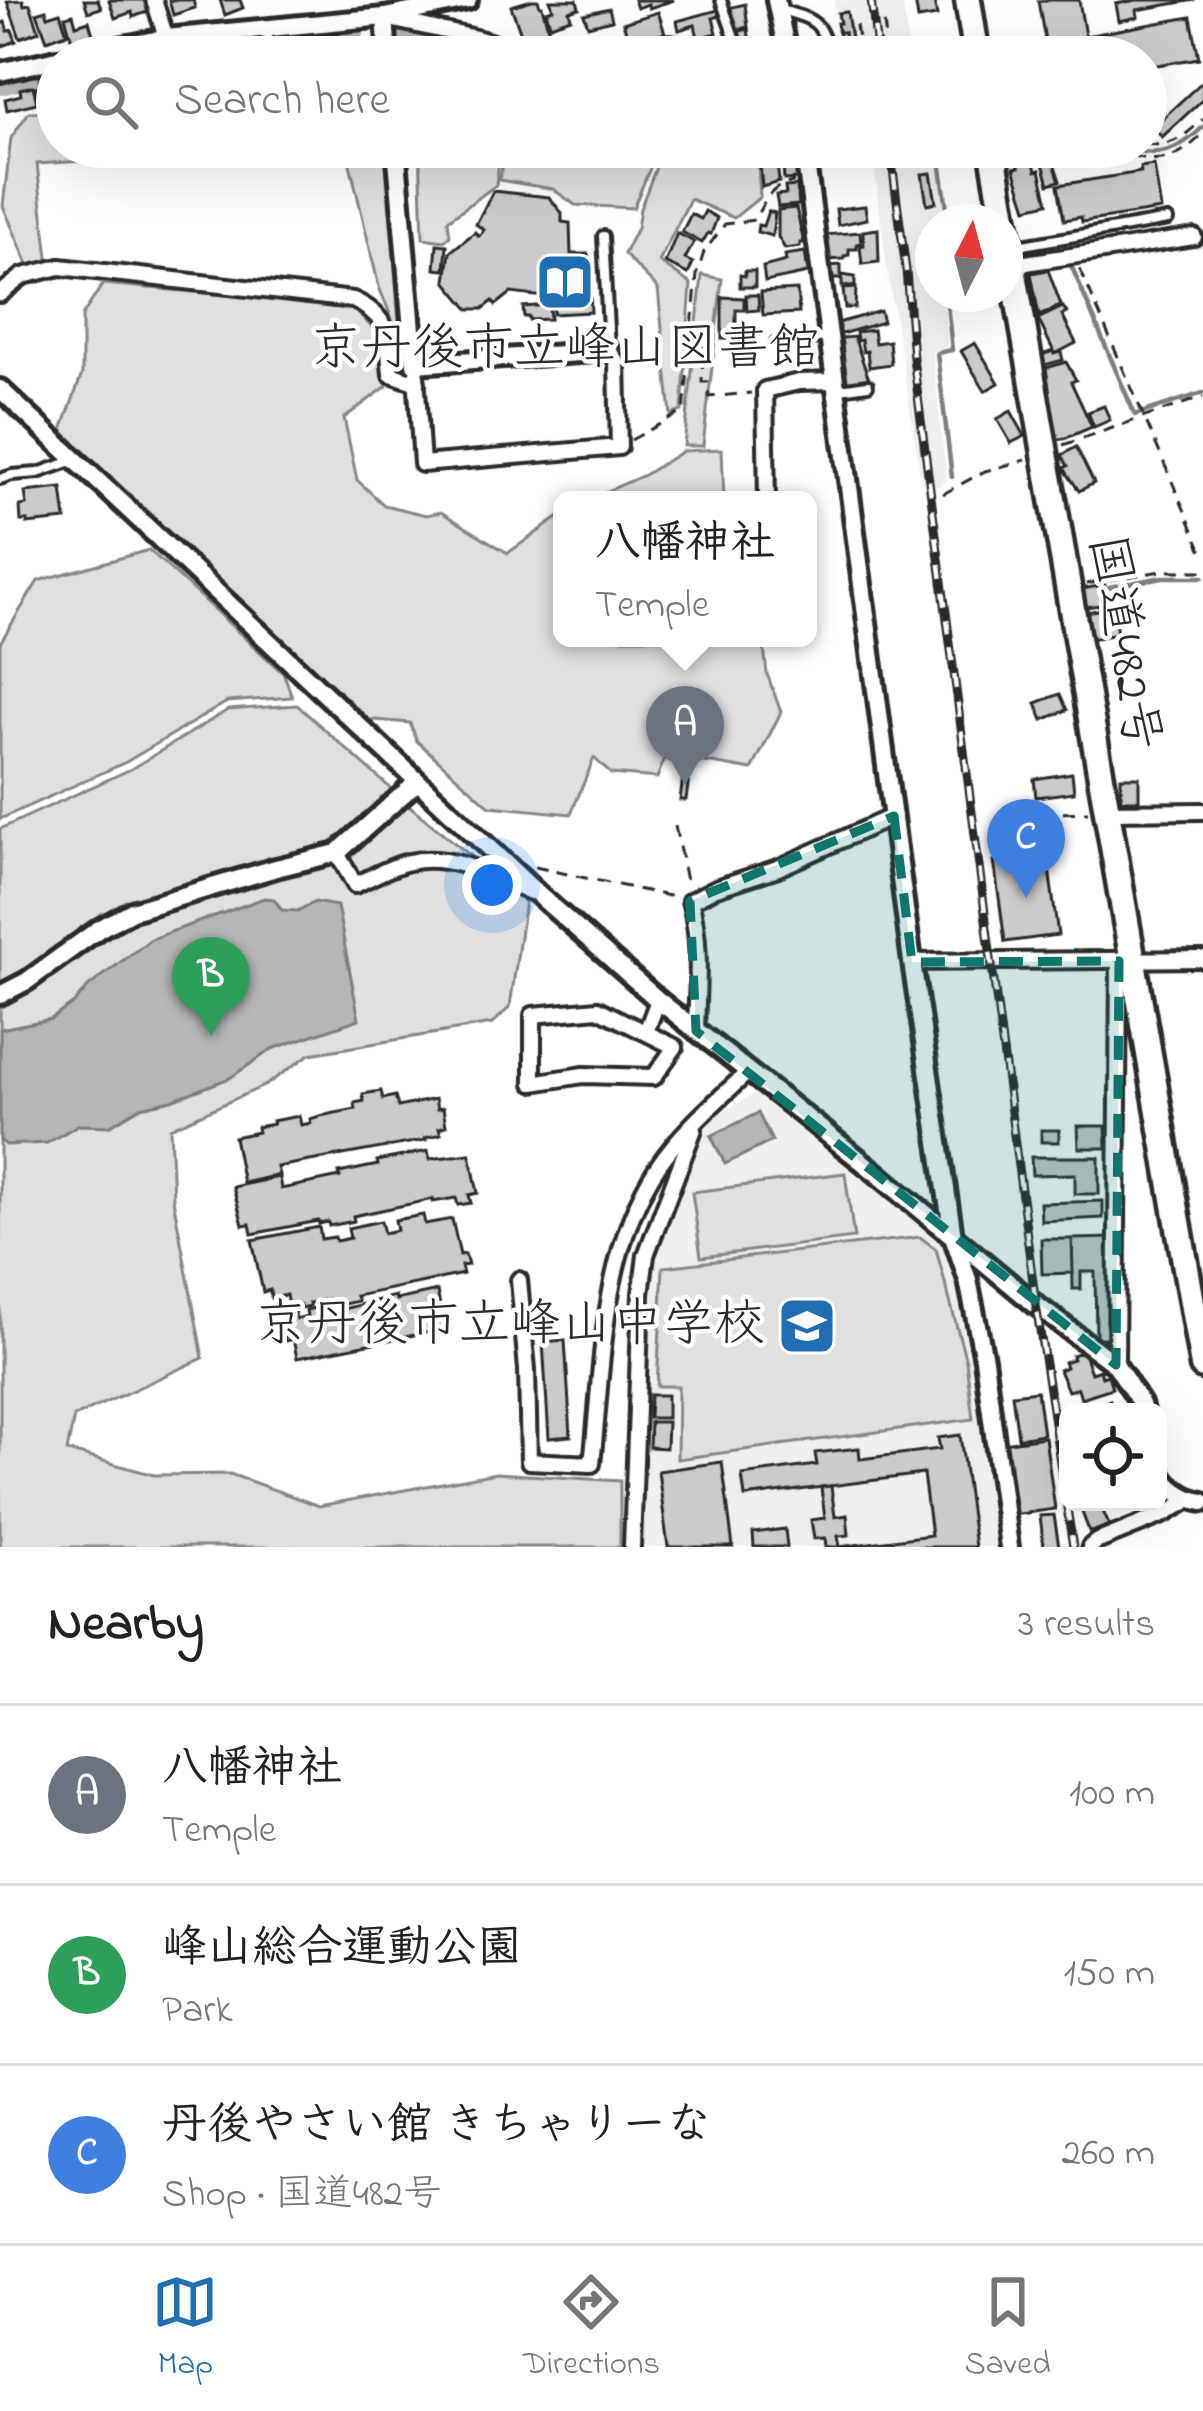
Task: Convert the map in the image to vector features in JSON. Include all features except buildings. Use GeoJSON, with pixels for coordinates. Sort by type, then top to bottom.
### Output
{"type":"FeatureCollection","features":[{"type":"Feature","properties":{"kind":"highway"},"geometry":{"type":"LineString","coordinates":[[968,0],[974,36]]}},
{"type":"Feature","properties":{"kind":"highway","name":"国道482号"},"geometry":{"type":"LineString","coordinates":[[996,168],[1002,204]]}},
{"type":"Feature","properties":{"kind":"highway","name":"国道482号"},"geometry":{"type":"LineString","coordinates":[[1020,312],[1126,960],[1203,1366]]}},
{"type":"Feature","properties":{"kind":"street"},"geometry":{"type":"LineString","coordinates":[[154,0],[154,36]]}},
{"type":"Feature","properties":{"kind":"street"},"geometry":{"type":"LineString","coordinates":[[211,36],[385,17],[468,0]]}},
{"type":"Feature","properties":{"kind":"street"},"geometry":{"type":"LineString","coordinates":[[777,5],[784,36]]}},
{"type":"Feature","properties":{"kind":"street"},"geometry":{"type":"LineString","coordinates":[[385,17],[386,36]]}},
{"type":"Feature","properties":{"kind":"street"},"geometry":{"type":"LineString","coordinates":[[385,17],[467,36]]}},
{"type":"Feature","properties":{"kind":"street"},"geometry":{"type":"LineString","coordinates":[[0,72],[36,64]]}},
{"type":"Feature","properties":{"kind":"street"},"geometry":{"type":"LineString","coordinates":[[0,294],[23,277],[60,267],[353,300],[374,309],[386,330],[391,374],[416,374],[609,351],[617,362],[619,447],[422,464],[416,374],[398,168]]}},
{"type":"Feature","properties":{"kind":"street"},"geometry":{"type":"LineString","coordinates":[[807,168],[912,962],[953,1236],[985,1359],[1009,1547]]}},
{"type":"Feature","properties":{"kind":"street"},"geometry":{"type":"LineString","coordinates":[[1023,257],[1074,256],[1193,237]]}},
{"type":"Feature","properties":{"kind":"street"},"geometry":{"type":"LineString","coordinates":[[767,491],[765,390],[799,382],[835,385]]}},
{"type":"Feature","properties":{"kind":"street"},"geometry":{"type":"LineString","coordinates":[[0,389],[541,897],[696,1031],[1036,1306],[1116,1365],[1140,1403]]}},
{"type":"Feature","properties":{"kind":"street"},"geometry":{"type":"LineString","coordinates":[[0,994],[28,981],[132,911],[338,853],[417,782]]}},
{"type":"Feature","properties":{"kind":"street"},"geometry":{"type":"LineString","coordinates":[[1105,812],[1203,812]]}},
{"type":"Feature","properties":{"kind":"street"},"geometry":{"type":"LineString","coordinates":[[696,1031],[697,970],[690,901],[894,816]]}},
{"type":"Feature","properties":{"kind":"street"},"geometry":{"type":"LineString","coordinates":[[338,853],[355,885],[410,862],[434,860],[478,871],[541,897]]}},
{"type":"Feature","properties":{"kind":"street"},"geometry":{"type":"LineString","coordinates":[[912,962],[1203,958]]}},
{"type":"Feature","properties":{"kind":"street"},"geometry":{"type":"LineString","coordinates":[[1116,1365],[1126,960]]}},
{"type":"Feature","properties":{"kind":"street"},"geometry":{"type":"LineString","coordinates":[[646,1032],[658,1000]]}},
{"type":"Feature","properties":{"kind":"street"},"geometry":{"type":"LineString","coordinates":[[598,1009],[646,1032],[675,1047],[654,1077],[584,1075],[533,1083],[532,1015],[598,1009]]}},
{"type":"Feature","properties":{"kind":"street"},"geometry":{"type":"LineString","coordinates":[[519,1280],[529,1461],[592,1464],[613,1275],[633,1216],[658,1166],[698,1119],[748,1072]]}},
{"type":"Feature","properties":{"kind":"street"},"geometry":{"type":"LineString","coordinates":[[632,1547],[646,1255],[698,1119]]}},
{"type":"Feature","properties":{"kind":"street"},"geometry":{"type":"LineString","coordinates":[[1167,1482],[1196,1501]]}},
{"type":"Feature","properties":{"kind":"street"},"geometry":{"type":"LineString","coordinates":[[1090,1547],[1196,1501]]}},
{"type":"Feature","properties":{"kind":"lane"},"geometry":{"type":"LineString","coordinates":[[722,0],[734,36]]}},
{"type":"Feature","properties":{"kind":"lane"},"geometry":{"type":"LineString","coordinates":[[777,5],[816,23],[826,36]]}},
{"type":"Feature","properties":{"kind":"lane"},"geometry":{"type":"LineString","coordinates":[[268,27],[268,36]]}},
{"type":"Feature","properties":{"kind":"lane"},"geometry":{"type":"LineString","coordinates":[[1023,254],[1168,220]]}},
{"type":"Feature","properties":{"kind":"lane"},"geometry":{"type":"LineString","coordinates":[[603,236],[609,351]]}},
{"type":"Feature","properties":{"kind":"lane"},"geometry":{"type":"LineString","coordinates":[[776,343],[828,337]]}},
{"type":"Feature","properties":{"kind":"lane"},"geometry":{"type":"LineString","coordinates":[[835,385],[868,385]]}},
{"type":"Feature","properties":{"kind":"lane"},"geometry":{"type":"LineString","coordinates":[[0,479],[38,473],[74,460]]}},
{"type":"Feature","properties":{"kind":"path"},"geometry":{"type":"LineString","coordinates":[[884,23],[886,36]]}},
{"type":"Feature","properties":{"kind":"path"},"geometry":{"type":"LineString","coordinates":[[856,25],[858,36]]}},
{"type":"Feature","properties":{"kind":"path"},"geometry":{"type":"LineString","coordinates":[[834,32],[845,36]]}},
{"type":"Feature","properties":{"kind":"path"},"geometry":{"type":"LineString","coordinates":[[1167,144],[1203,119]]}},
{"type":"Feature","properties":{"kind":"path"},"geometry":{"type":"LineString","coordinates":[[1167,160],[1179,156],[1203,134]]}},
{"type":"Feature","properties":{"kind":"path"},"geometry":{"type":"LineString","coordinates":[[619,447],[684,411],[697,275],[704,252],[725,224],[754,220],[779,184],[809,180]]}},
{"type":"Feature","properties":{"kind":"path"},"geometry":{"type":"LineString","coordinates":[[1074,256],[1203,553]]}},
{"type":"Feature","properties":{"kind":"path"},"geometry":{"type":"LineString","coordinates":[[689,346],[703,346],[702,382],[707,382],[709,398],[765,390]]}},
{"type":"Feature","properties":{"kind":"path"},"geometry":{"type":"LineString","coordinates":[[943,494],[985,471],[1203,398]]}},
{"type":"Feature","properties":{"kind":"path"},"geometry":{"type":"LineString","coordinates":[[1067,588],[1161,571],[1203,571]]}},
{"type":"Feature","properties":{"kind":"path"},"geometry":{"type":"LineString","coordinates":[[1000,815],[1105,812]]}},
{"type":"Feature","properties":{"kind":"path"},"geometry":{"type":"LineString","coordinates":[[509,867],[538,867],[690,901],[675,826]]}},
{"type":"Feature","properties":{"kind":"highlighted area"},"geometry":{"type":"Polygon","coordinates":[[[894,816],[912,962],[1119,961],[1116,1365],[696,1031],[690,901],[894,816]]]}},
{"type":"Feature","properties":{"kind":"shaded area"},"geometry":{"type":"Polygon","coordinates":[[[834,0],[902,0],[907,36],[838,36],[834,0]]]}},
{"type":"Feature","properties":{"kind":"shaded area"},"geometry":{"type":"Polygon","coordinates":[[[29,112],[36,112],[36,168],[49,266],[30,269],[3,206],[11,138],[29,112]]]}},
{"type":"Feature","properties":{"kind":"shaded area"},"geometry":{"type":"Polygon","coordinates":[[[351,168],[388,168],[399,327],[379,287],[351,168]]]}},
{"type":"Feature","properties":{"kind":"shaded area"},"geometry":{"type":"Polygon","coordinates":[[[421,168],[498,168],[496,185],[448,220],[450,236],[444,241],[423,238],[421,168]]]}},
{"type":"Feature","properties":{"kind":"shaded area"},"geometry":{"type":"Polygon","coordinates":[[[502,168],[650,168],[633,208],[575,205],[553,189],[499,180],[502,168]]]}},
{"type":"Feature","properties":{"kind":"shaded area"},"geometry":{"type":"Polygon","coordinates":[[[656,168],[758,168],[760,197],[734,218],[690,199],[659,262],[691,284],[682,411],[671,415],[658,289],[624,254],[656,168]]]}},
{"type":"Feature","properties":{"kind":"shaded area"},"geometry":{"type":"Polygon","coordinates":[[[875,168],[939,168],[944,204],[915,204],[915,312],[945,312],[948,347],[932,352],[947,481],[924,495],[875,168]]]}},
{"type":"Feature","properties":{"kind":"shaded area"},"geometry":{"type":"Polygon","coordinates":[[[702,275],[722,279],[703,446],[684,446],[702,275]]]}},
{"type":"Feature","properties":{"kind":"shaded area"},"geometry":{"type":"Polygon","coordinates":[[[103,284],[352,306],[377,333],[387,386],[344,418],[357,480],[384,505],[426,515],[441,512],[508,553],[553,521],[553,647],[764,647],[767,674],[781,712],[752,770],[666,755],[657,778],[611,774],[594,758],[571,814],[490,806],[417,741],[410,723],[363,719],[62,430],[82,374],[82,316],[103,284]]]}},
{"type":"Feature","properties":{"kind":"shaded area"},"geometry":{"type":"Polygon","coordinates":[[[722,449],[724,491],[608,491],[644,475],[683,451],[722,449]]]}},
{"type":"Feature","properties":{"kind":"shaded area"},"geometry":{"type":"Polygon","coordinates":[[[149,550],[284,674],[292,697],[227,702],[126,762],[0,819],[0,643],[38,581],[149,550]]]}},
{"type":"Feature","properties":{"kind":"shaded area"},"geometry":{"type":"Polygon","coordinates":[[[297,705],[525,901],[510,1007],[492,1024],[310,1054],[266,1085],[170,1128],[173,1199],[203,1358],[74,1417],[67,1451],[154,1475],[230,1474],[319,1506],[496,1473],[620,1481],[620,1547],[0,1547],[0,829],[131,769],[228,710],[297,705]]]}},
{"type":"Feature","properties":{"kind":"shaded area"},"geometry":{"type":"Polygon","coordinates":[[[264,898],[274,899],[282,910],[297,911],[315,902],[337,906],[359,1019],[272,1049],[230,1078],[141,1107],[109,1126],[78,1125],[47,1143],[6,1145],[0,1140],[0,1029],[51,1019],[151,939],[264,898]]]}},
{"type":"Feature","properties":{"kind":"shaded area","name":"京丹後市立峰山中学校"},"geometry":{"type":"Polygon","coordinates":[[[754,1094],[945,1245],[979,1359],[1001,1547],[638,1547],[647,1292],[653,1256],[700,1134],[717,1115],[754,1094]]]}},
{"type":"Feature","properties":{"kind":"shaded area"},"geometry":{"type":"Polygon","coordinates":[[[758,1113],[772,1141],[725,1164],[711,1136],[758,1113]]]}},
{"type":"Feature","properties":{"kind":"shaded area"},"geometry":{"type":"Polygon","coordinates":[[[845,1173],[854,1238],[701,1257],[692,1192],[845,1173]]]}},
{"type":"Feature","properties":{"kind":"shaded area"},"geometry":{"type":"Polygon","coordinates":[[[920,1237],[936,1249],[966,1361],[973,1419],[677,1459],[678,1386],[657,1386],[663,1267],[920,1237]]]}},
{"type":"Feature","properties":{"kind":"waterway"},"geometry":{"type":"LineString","coordinates":[[307,36],[352,32]]}},
{"type":"Feature","properties":{"kind":"waterway"},"geometry":{"type":"LineString","coordinates":[[404,33],[422,36]]}},
{"type":"Feature","properties":{"kind":"waterway"},"geometry":{"type":"LineString","coordinates":[[0,83],[36,74]]}},
{"type":"Feature","properties":{"kind":"waterway"},"geometry":{"type":"LineString","coordinates":[[1167,150],[1203,127]]}},
{"type":"Feature","properties":{"kind":"waterway"},"geometry":{"type":"LineString","coordinates":[[941,168],[946,204]]}},
{"type":"Feature","properties":{"kind":"waterway"},"geometry":{"type":"LineString","coordinates":[[1071,265],[1135,415],[1203,393]]}},
{"type":"Feature","properties":{"kind":"waterway"},"geometry":{"type":"LineString","coordinates":[[948,312],[952,350],[937,353],[952,477]]}},
{"type":"Feature","properties":{"kind":"waterway"},"geometry":{"type":"LineString","coordinates":[[1109,587],[1163,577],[1203,577]]}},
{"type":"Feature","properties":{"kind":"railway"},"geometry":{"type":"LineString","coordinates":[[871,0],[875,36]]}},
{"type":"Feature","properties":{"kind":"railway"},"geometry":{"type":"LineString","coordinates":[[893,168],[913,358],[1036,1305],[1073,1547]]}},
{"type":"Feature","properties":{"kind":"place","name":"京丹後市立峰山図書館"},"geometry":{"type":"Point","coordinates":[565,282]}},
{"type":"Feature","properties":{"kind":"place","name":"八幡神社"},"geometry":{"type":"Point","coordinates":[685,785]}},
{"type":"Feature","properties":{"kind":"place","name":"丹後やさい館 きちゃりーな"},"geometry":{"type":"Point","coordinates":[1026,898]}},
{"type":"Feature","properties":{"kind":"place","name":"峰山総合運動公園"},"geometry":{"type":"Point","coordinates":[211,1036]}},
{"type":"Feature","properties":{"kind":"place","name":"京丹後市立峰山中学校"},"geometry":{"type":"Point","coordinates":[807,1326]}}]}
